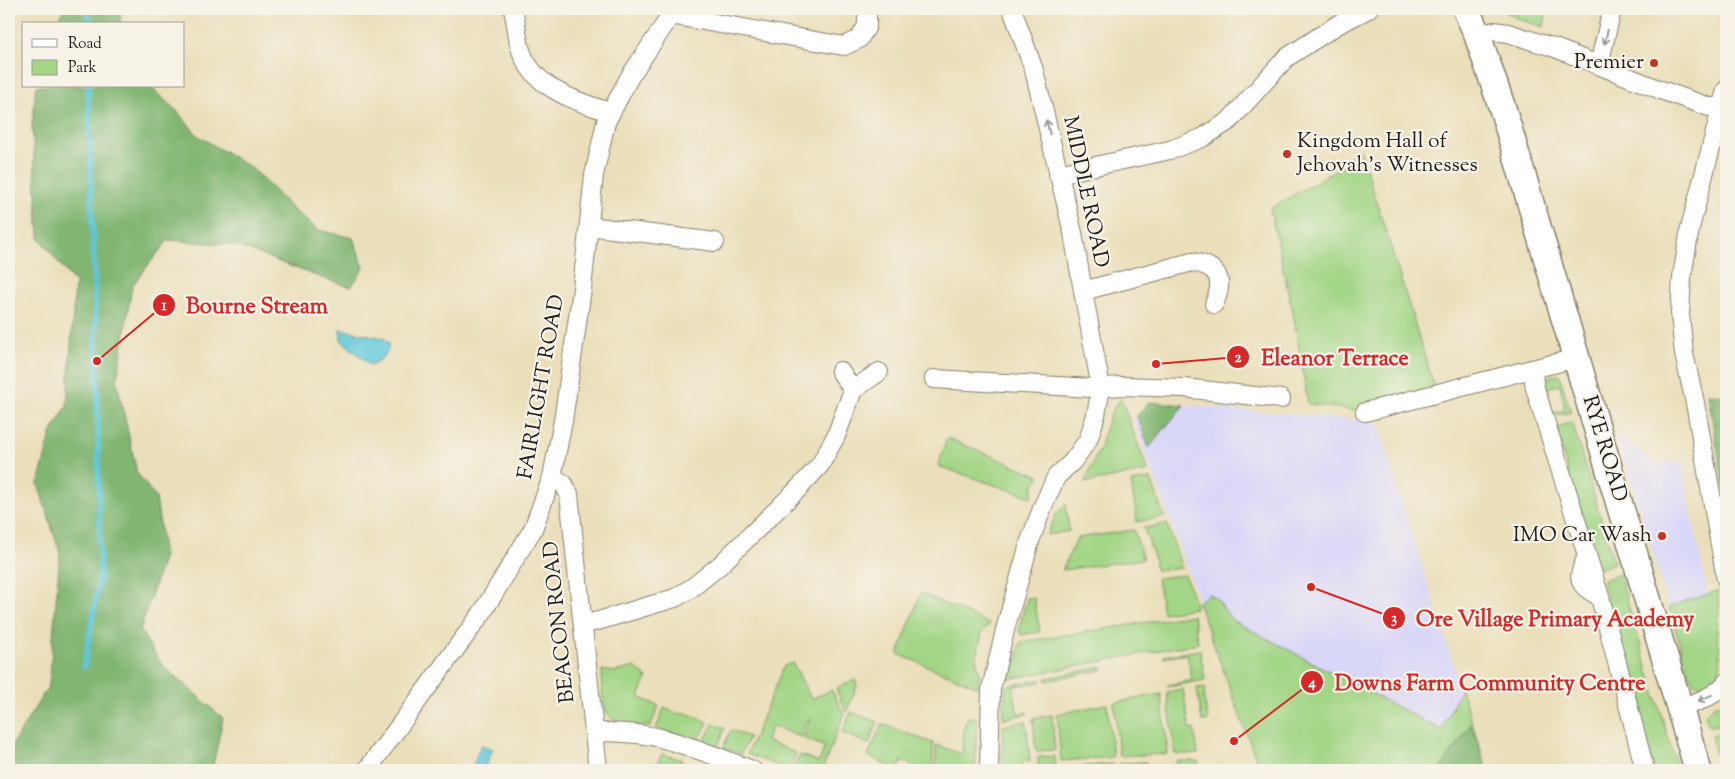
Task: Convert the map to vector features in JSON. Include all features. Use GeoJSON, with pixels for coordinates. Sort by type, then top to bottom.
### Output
{"type":"FeatureCollection","features":[{"type":"Feature","properties":{"kind":"highway","name":"RYE ROAD"},"geometry":{"type":"LineString","coordinates":[[1466,9],[1477,34],[1507,122],[1698,770]]}},
{"type":"Feature","properties":{"kind":"street"},"geometry":{"type":"LineString","coordinates":[[513,9],[520,49],[532,71],[550,88],[579,102],[610,112]]}},
{"type":"Feature","properties":{"kind":"street"},"geometry":{"type":"LineString","coordinates":[[672,12],[844,46],[859,40],[867,26],[867,9]]}},
{"type":"Feature","properties":{"kind":"street","name":"MIDDLE ROAD"},"geometry":{"type":"LineString","coordinates":[[1012,9],[1034,70],[1074,233],[1101,388]]}},
{"type":"Feature","properties":{"kind":"street"},"geometry":{"type":"LineString","coordinates":[[1058,174],[1170,150],[1202,138],[1229,121],[1286,58],[1336,25],[1368,9]]}},
{"type":"Feature","properties":{"kind":"street"},"geometry":{"type":"LineString","coordinates":[[1599,65],[1612,9]]}},
{"type":"Feature","properties":{"kind":"street","name":"FAIRLIGHT ROAD"},"geometry":{"type":"LineString","coordinates":[[366,770],[482,613],[506,576],[532,529],[552,477],[563,422],[582,289],[594,175],[606,122],[629,78],[672,12]]}},
{"type":"Feature","properties":{"kind":"street"},"geometry":{"type":"LineString","coordinates":[[1477,34],[1494,31],[1508,33],[1709,107],[1724,108]]}},
{"type":"Feature","properties":{"kind":"street"},"geometry":{"type":"LineString","coordinates":[[1726,90],[1724,108],[1699,190],[1690,228],[1682,277],[1680,314],[1684,354],[1695,403],[1726,580]]}},
{"type":"Feature","properties":{"kind":"street"},"geometry":{"type":"LineString","coordinates":[[589,226],[715,242]]}},
{"type":"Feature","properties":{"kind":"street"},"geometry":{"type":"LineString","coordinates":[[1083,291],[1192,262],[1209,266],[1218,278],[1220,292],[1214,304]]}},
{"type":"Feature","properties":{"kind":"street"},"geometry":{"type":"LineString","coordinates":[[1365,412],[1577,358]]}},
{"type":"Feature","properties":{"kind":"street"},"geometry":{"type":"LineString","coordinates":[[1532,369],[1535,388],[1600,598],[1646,770]]}},
{"type":"Feature","properties":{"kind":"street"},"geometry":{"type":"LineString","coordinates":[[840,371],[853,390]]}},
{"type":"Feature","properties":{"kind":"street"},"geometry":{"type":"LineString","coordinates":[[583,624],[675,598],[693,587],[720,565],[820,465],[836,436],[853,390],[879,372]]}},
{"type":"Feature","properties":{"kind":"street"},"geometry":{"type":"LineString","coordinates":[[934,379],[1101,388],[1122,386],[1184,388],[1281,399]]}},
{"type":"Feature","properties":{"kind":"street"},"geometry":{"type":"LineString","coordinates":[[989,770],[992,689],[1006,626],[1030,541],[1056,477],[1073,461],[1088,440],[1096,415],[1101,388]]}},
{"type":"Feature","properties":{"kind":"street","name":"BEACON ROAD"},"geometry":{"type":"LineString","coordinates":[[552,477],[563,483],[568,494],[598,770]]}},
{"type":"Feature","properties":{"kind":"street"},"geometry":{"type":"LineString","coordinates":[[1680,708],[1710,696],[1726,683]]}},
{"type":"Feature","properties":{"kind":"street"},"geometry":{"type":"LineString","coordinates":[[594,732],[626,732],[663,738],[752,770]]}},
{"type":"Feature","properties":{"kind":"shaded area"},"geometry":{"type":"Polygon","coordinates":[[[1149,402],[1378,422],[1487,770],[1260,770],[1134,420],[1149,402]]]}},
{"type":"Feature","properties":{"kind":"shaded area"},"geometry":{"type":"Polygon","coordinates":[[[1617,433],[1655,463],[1681,461],[1708,594],[1669,607],[1617,433]]]}},
{"type":"Feature","properties":{"kind":"green space"},"geometry":{"type":"Polygon","coordinates":[[[64,9],[121,9],[120,22],[56,22],[64,9]]]}},
{"type":"Feature","properties":{"kind":"green space"},"geometry":{"type":"Polygon","coordinates":[[[1503,9],[1547,9],[1544,27],[1517,18],[1503,9]]]}},
{"type":"Feature","properties":{"kind":"green space"},"geometry":{"type":"Polygon","coordinates":[[[36,88],[151,88],[176,110],[198,136],[252,168],[292,209],[318,230],[353,238],[364,268],[351,287],[234,245],[168,240],[132,286],[117,382],[137,473],[156,498],[164,556],[140,630],[161,664],[223,718],[212,770],[9,770],[9,750],[49,685],[60,553],[38,484],[52,431],[67,406],[75,283],[39,238],[32,125],[36,88]]]}},
{"type":"Feature","properties":{"kind":"green space"},"geometry":{"type":"Polygon","coordinates":[[[1360,149],[1437,395],[1365,412],[1308,404],[1294,318],[1270,209],[1336,170],[1360,149]]]}},
{"type":"Feature","properties":{"kind":"green space"},"geometry":{"type":"Polygon","coordinates":[[[1559,374],[1571,412],[1550,417],[1544,394],[1548,393],[1552,413],[1565,410],[1560,385],[1543,389],[1548,377],[1559,374]]]}},
{"type":"Feature","properties":{"kind":"green space"},"geometry":{"type":"Polygon","coordinates":[[[1708,394],[1726,395],[1726,500],[1708,394]]]}},
{"type":"Feature","properties":{"kind":"green space"},"geometry":{"type":"Polygon","coordinates":[[[1121,399],[1148,471],[1084,483],[1099,450],[1113,409],[1121,399]]]}},
{"type":"Feature","properties":{"kind":"green space"},"geometry":{"type":"Polygon","coordinates":[[[1149,402],[1184,405],[1149,448],[1137,416],[1149,402]]]}},
{"type":"Feature","properties":{"kind":"green space"},"geometry":{"type":"Polygon","coordinates":[[[1572,422],[1614,563],[1597,570],[1555,428],[1572,422]]]}},
{"type":"Feature","properties":{"kind":"green space"},"geometry":{"type":"Polygon","coordinates":[[[947,438],[1040,476],[1034,484],[1031,497],[938,466],[947,438]]]}},
{"type":"Feature","properties":{"kind":"green space"},"geometry":{"type":"Polygon","coordinates":[[[1151,479],[1164,517],[1137,522],[1131,482],[1151,479]]]}},
{"type":"Feature","properties":{"kind":"green space"},"geometry":{"type":"Polygon","coordinates":[[[1066,504],[1069,531],[1047,535],[1057,513],[1066,504]]]}},
{"type":"Feature","properties":{"kind":"green space"},"geometry":{"type":"Polygon","coordinates":[[[1167,524],[1182,568],[1156,571],[1154,557],[1144,528],[1167,524]]]}},
{"type":"Feature","properties":{"kind":"green space"},"geometry":{"type":"Polygon","coordinates":[[[1134,530],[1143,559],[1062,570],[1077,538],[1134,530]]]}},
{"type":"Feature","properties":{"kind":"green space"},"geometry":{"type":"Polygon","coordinates":[[[1619,574],[1678,770],[1654,770],[1602,581],[1619,574]]]}},
{"type":"Feature","properties":{"kind":"green space"},"geometry":{"type":"Polygon","coordinates":[[[1185,575],[1195,608],[1163,613],[1157,578],[1185,575]]]}},
{"type":"Feature","properties":{"kind":"green space"},"geometry":{"type":"Polygon","coordinates":[[[1717,591],[1719,607],[1717,627],[1720,659],[1718,677],[1713,682],[1705,685],[1693,683],[1687,670],[1669,607],[1717,591]]]}},
{"type":"Feature","properties":{"kind":"green space"},"geometry":{"type":"Polygon","coordinates":[[[921,593],[990,624],[982,632],[976,661],[980,672],[978,687],[898,654],[921,593]]]}},
{"type":"Feature","properties":{"kind":"green space"},"geometry":{"type":"Polygon","coordinates":[[[1209,594],[1216,598],[1232,620],[1441,730],[1461,689],[1472,723],[1440,770],[1260,770],[1198,602],[1209,594]]]}},
{"type":"Feature","properties":{"kind":"green space"},"geometry":{"type":"Polygon","coordinates":[[[1027,598],[1034,598],[1040,632],[1021,635],[1019,629],[1027,598]]]}},
{"type":"Feature","properties":{"kind":"green space"},"geometry":{"type":"Polygon","coordinates":[[[1193,615],[1198,643],[1009,679],[1015,666],[1021,642],[1193,615]]]}},
{"type":"Feature","properties":{"kind":"green space"},"geometry":{"type":"Polygon","coordinates":[[[1200,650],[1205,680],[1168,687],[1168,685],[1192,680],[1187,654],[1164,658],[1163,656],[1200,650]]]}},
{"type":"Feature","properties":{"kind":"green space"},"geometry":{"type":"Polygon","coordinates":[[[793,663],[811,699],[832,690],[844,715],[822,770],[793,770],[800,755],[819,762],[825,747],[803,738],[810,720],[808,719],[800,737],[772,726],[766,741],[796,753],[790,770],[747,754],[784,666],[793,663]]]}},
{"type":"Feature","properties":{"kind":"green space"},"geometry":{"type":"Polygon","coordinates":[[[635,667],[647,678],[639,697],[659,706],[650,727],[619,722],[610,716],[604,705],[602,670],[615,672],[635,667]]]}},
{"type":"Feature","properties":{"kind":"green space"},"geometry":{"type":"Polygon","coordinates":[[[1102,667],[1102,670],[1046,681],[1046,678],[1102,667]]]}},
{"type":"Feature","properties":{"kind":"green space"},"geometry":{"type":"Polygon","coordinates":[[[1041,679],[1041,682],[1013,687],[1018,714],[1027,712],[1027,714],[1003,719],[1006,686],[1041,679]]]}},
{"type":"Feature","properties":{"kind":"green space"},"geometry":{"type":"Polygon","coordinates":[[[855,680],[857,686],[846,713],[836,688],[855,680]]]}},
{"type":"Feature","properties":{"kind":"green space"},"geometry":{"type":"Polygon","coordinates":[[[1205,687],[1204,699],[1208,721],[1202,721],[1197,688],[1205,687]]]}},
{"type":"Feature","properties":{"kind":"green space"},"geometry":{"type":"Polygon","coordinates":[[[1183,689],[1190,730],[1194,729],[1198,754],[1175,754],[1167,692],[1183,689]]]}},
{"type":"Feature","properties":{"kind":"green space"},"geometry":{"type":"Polygon","coordinates":[[[1161,694],[1168,754],[1119,756],[1114,703],[1161,694]]]}},
{"type":"Feature","properties":{"kind":"green space"},"geometry":{"type":"Polygon","coordinates":[[[1726,702],[1726,725],[1709,726],[1705,714],[1713,706],[1726,702]]]}},
{"type":"Feature","properties":{"kind":"green space"},"geometry":{"type":"Polygon","coordinates":[[[1107,704],[1113,757],[1061,761],[1057,714],[1107,704]]]}},
{"type":"Feature","properties":{"kind":"green space"},"geometry":{"type":"Polygon","coordinates":[[[664,708],[679,714],[686,713],[708,722],[699,740],[656,729],[664,708]]]}},
{"type":"Feature","properties":{"kind":"green space"},"geometry":{"type":"Polygon","coordinates":[[[851,712],[878,722],[869,744],[842,733],[851,712]]]}},
{"type":"Feature","properties":{"kind":"green space"},"geometry":{"type":"Polygon","coordinates":[[[1052,715],[1055,750],[1036,751],[1033,718],[1052,715]]]}},
{"type":"Feature","properties":{"kind":"green space"},"geometry":{"type":"Polygon","coordinates":[[[968,717],[977,719],[975,770],[934,770],[936,765],[936,745],[962,754],[964,726],[968,717]]]}},
{"type":"Feature","properties":{"kind":"green space"},"geometry":{"type":"Polygon","coordinates":[[[1026,721],[1030,761],[1022,762],[1022,770],[1002,770],[1003,726],[1026,721]]]}},
{"type":"Feature","properties":{"kind":"green space"},"geometry":{"type":"Polygon","coordinates":[[[1472,723],[1487,770],[1440,770],[1472,723]]]}},
{"type":"Feature","properties":{"kind":"green space"},"geometry":{"type":"Polygon","coordinates":[[[713,724],[725,728],[718,746],[704,741],[713,724]]]}},
{"type":"Feature","properties":{"kind":"green space"},"geometry":{"type":"Polygon","coordinates":[[[882,724],[933,743],[933,764],[930,770],[924,770],[902,761],[898,770],[890,770],[891,767],[868,756],[882,724]]]}},
{"type":"Feature","properties":{"kind":"green space"},"geometry":{"type":"Polygon","coordinates":[[[731,730],[749,737],[741,754],[723,748],[731,730]]]}},
{"type":"Feature","properties":{"kind":"green space"},"geometry":{"type":"Polygon","coordinates":[[[1726,733],[1726,770],[1720,770],[1711,735],[1726,733]]]}},
{"type":"Feature","properties":{"kind":"green space"},"geometry":{"type":"Polygon","coordinates":[[[662,754],[682,760],[678,770],[667,770],[656,766],[662,754]]]}},
{"type":"Feature","properties":{"kind":"green space"},"geometry":{"type":"Polygon","coordinates":[[[1055,756],[1056,770],[1038,770],[1038,757],[1055,756]]]}},
{"type":"Feature","properties":{"kind":"green space"},"geometry":{"type":"Polygon","coordinates":[[[1176,761],[1198,761],[1199,769],[1177,769],[1176,761]]]}},
{"type":"Feature","properties":{"kind":"green space"},"geometry":{"type":"Polygon","coordinates":[[[1146,762],[1146,770],[1120,770],[1120,763],[1146,762]]]}},
{"type":"Feature","properties":{"kind":"green space"},"geometry":{"type":"Polygon","coordinates":[[[1113,764],[1113,770],[1064,770],[1063,768],[1113,764]]]}},
{"type":"Feature","properties":{"kind":"water"},"geometry":{"type":"Polygon","coordinates":[[[340,329],[384,338],[389,344],[387,351],[381,359],[370,365],[341,340],[340,329]]]}},
{"type":"Feature","properties":{"kind":"water"},"geometry":{"type":"Polygon","coordinates":[[[481,745],[493,749],[484,770],[474,770],[472,768],[481,745]]]}},
{"type":"Feature","properties":{"kind":"waterway"},"geometry":{"type":"LineString","coordinates":[[89,9],[89,22]]}},
{"type":"Feature","properties":{"kind":"waterway"},"geometry":{"type":"LineString","coordinates":[[84,667],[100,574],[97,361],[88,88]]}},
{"type":"Feature","properties":{"kind":"place","name":"Premier"},"geometry":{"type":"Point","coordinates":[1654,63]}},
{"type":"Feature","properties":{"kind":"place","name":"Kingdom Hall of Jehovah's Witnesses"},"geometry":{"type":"Point","coordinates":[1287,154]}},
{"type":"Feature","properties":{"kind":"place","name":"Bourne Stream"},"geometry":{"type":"Point","coordinates":[97,361]}},
{"type":"Feature","properties":{"kind":"place","name":"Eleanor Terrace"},"geometry":{"type":"Point","coordinates":[1156,364]}},
{"type":"Feature","properties":{"kind":"place","name":"IMO Car Wash"},"geometry":{"type":"Point","coordinates":[1662,536]}},
{"type":"Feature","properties":{"kind":"place","name":"Ore Village Primary Academy"},"geometry":{"type":"Point","coordinates":[1311,587]}},
{"type":"Feature","properties":{"kind":"place","name":"Downs Farm Community Centre"},"geometry":{"type":"Point","coordinates":[1234,741]}}]}
